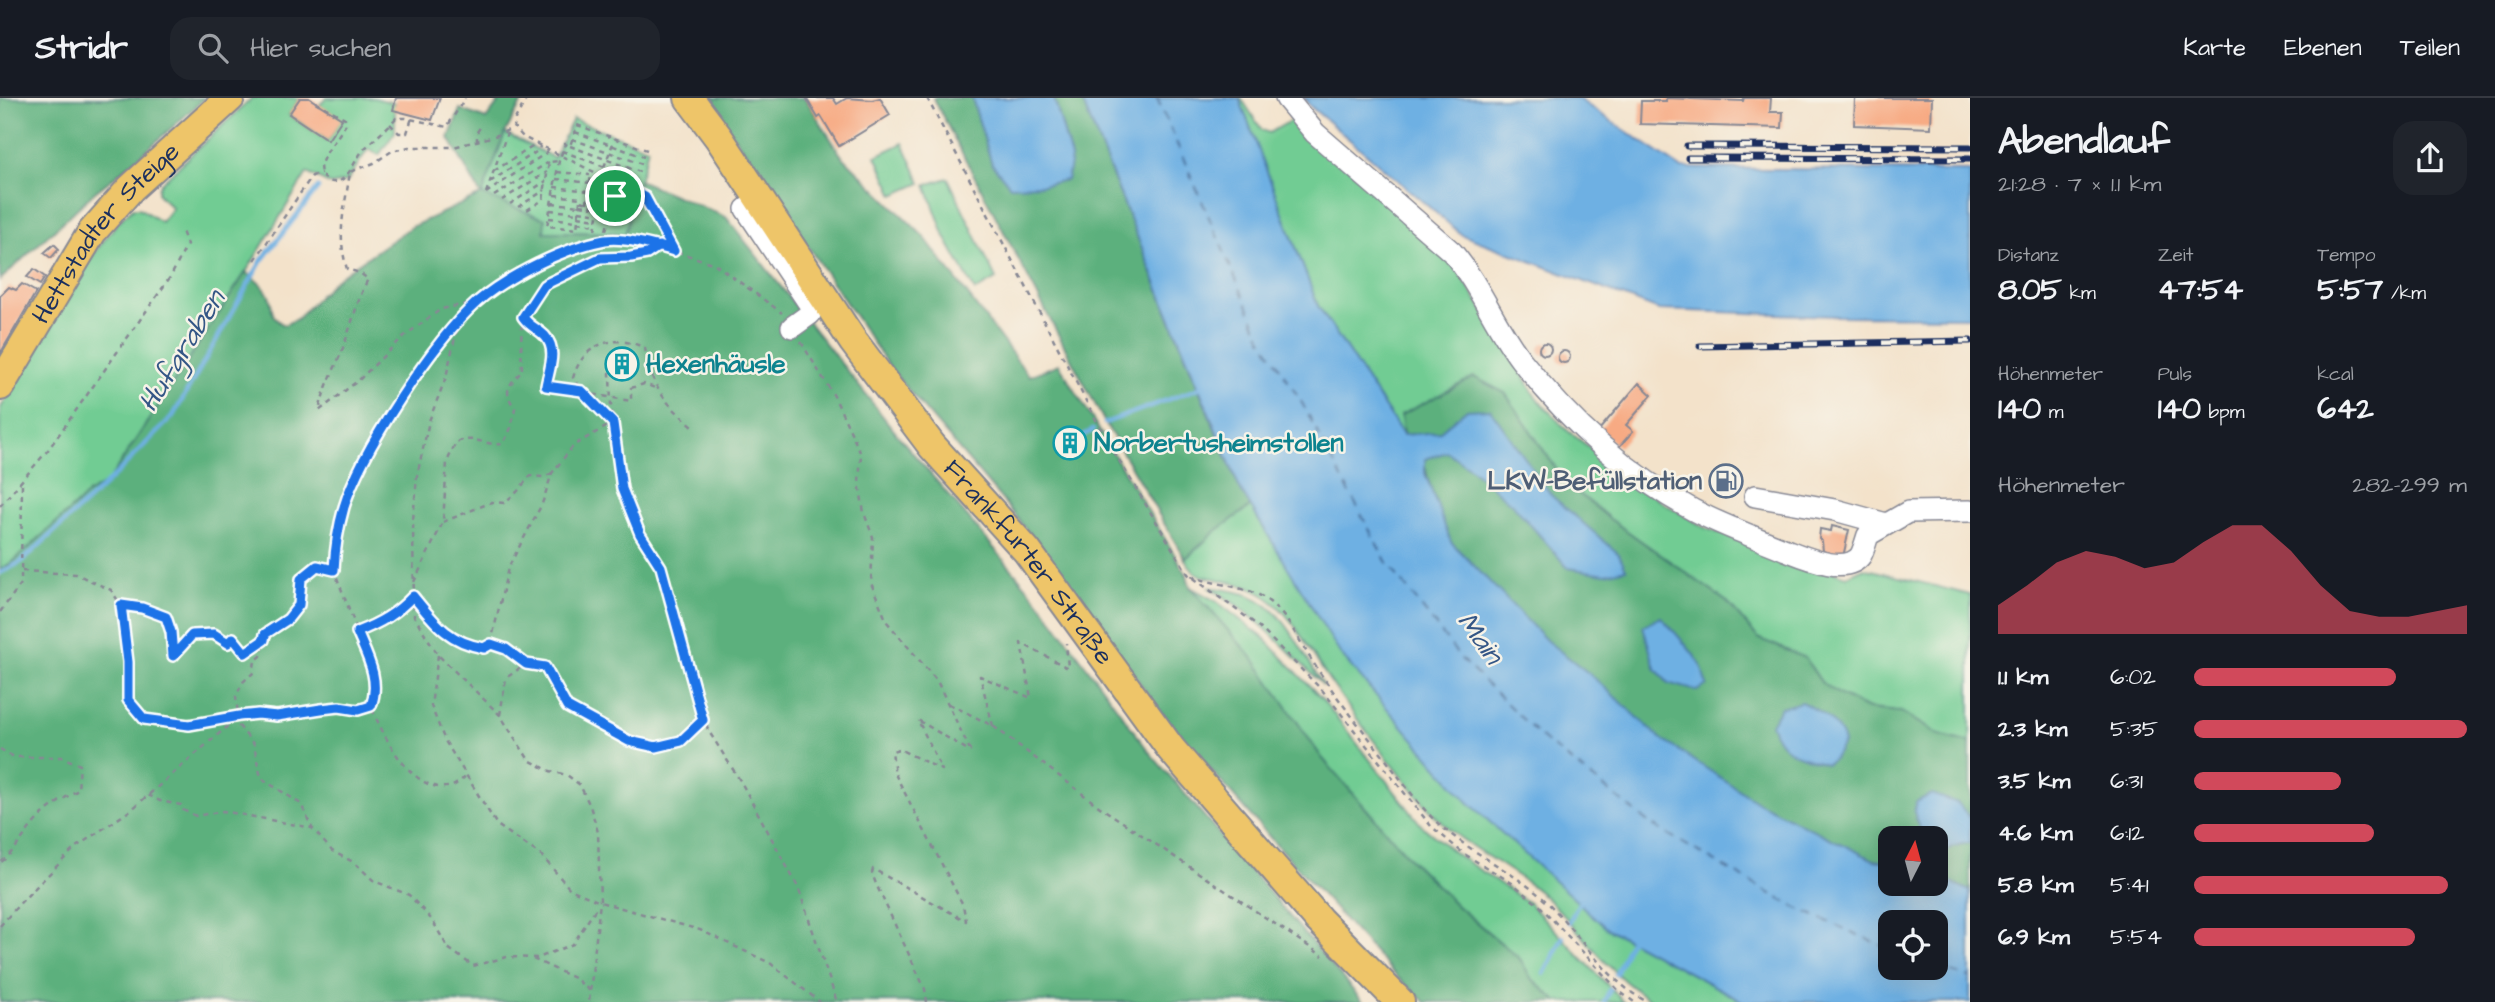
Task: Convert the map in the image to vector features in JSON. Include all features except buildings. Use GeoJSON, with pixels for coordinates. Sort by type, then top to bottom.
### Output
{"type":"FeatureCollection","features":[{"type":"Feature","properties":{"kind":"main road","name":"Hettstadter Steige"},"geometry":{"type":"LineString","coordinates":[[0,386],[98,225],[131,188],[230,98]]}},
{"type":"Feature","properties":{"kind":"main road","name":"Frankfurter Straße"},"geometry":{"type":"LineString","coordinates":[[689,98],[882,381],[932,446],[1027,551],[1171,749],[1319,920],[1400,1002]]}},
{"type":"Feature","properties":{"kind":"street"},"geometry":{"type":"LineString","coordinates":[[1286,98],[1315,133],[1452,252],[1470,276],[1521,359],[1594,439],[1634,472],[1691,509],[1722,524],[1823,563],[1852,563],[1860,556],[1868,535],[1908,512],[1970,511]]}},
{"type":"Feature","properties":{"kind":"street"},"geometry":{"type":"LineString","coordinates":[[760,200],[746,209],[810,305],[810,314],[792,327]]}},
{"type":"Feature","properties":{"kind":"street"},"geometry":{"type":"LineString","coordinates":[[1755,496],[1835,510],[1886,524]]}},
{"type":"Feature","properties":{"kind":"path"},"geometry":{"type":"LineString","coordinates":[[315,102],[345,118],[346,124],[320,166],[326,180],[334,182],[344,179],[361,152],[396,118],[447,127],[465,98]]}},
{"type":"Feature","properties":{"kind":"path"},"geometry":{"type":"LineString","coordinates":[[527,98],[514,119],[514,127],[523,137],[560,159],[645,198],[674,251]]}},
{"type":"Feature","properties":{"kind":"path"},"geometry":{"type":"LineString","coordinates":[[927,98],[1106,439],[1188,574],[1257,625],[1322,690],[1431,827],[1464,854],[1512,883],[1540,906],[1619,991],[1634,1002]]}},
{"type":"Feature","properties":{"kind":"path"},"geometry":{"type":"LineString","coordinates":[[390,124],[395,131],[404,134],[410,129],[413,115]]}},
{"type":"Feature","properties":{"kind":"path"},"geometry":{"type":"LineString","coordinates":[[570,146],[577,125],[647,150]]}},
{"type":"Feature","properties":{"kind":"path"},"geometry":{"type":"LineString","coordinates":[[477,142],[477,132],[481,126]]}},
{"type":"Feature","properties":{"kind":"path"},"geometry":{"type":"LineString","coordinates":[[350,172],[374,163],[392,151],[409,147],[454,147],[477,142],[514,127]]}},
{"type":"Feature","properties":{"kind":"path"},"geometry":{"type":"LineString","coordinates":[[508,131],[486,193],[547,150]]}},
{"type":"Feature","properties":{"kind":"path"},"geometry":{"type":"LineString","coordinates":[[575,132],[644,157]]}},
{"type":"Feature","properties":{"kind":"path"},"geometry":{"type":"LineString","coordinates":[[604,167],[615,138]]}},
{"type":"Feature","properties":{"kind":"path"},"geometry":{"type":"LineString","coordinates":[[572,139],[642,164]]}},
{"type":"Feature","properties":{"kind":"path"},"geometry":{"type":"LineString","coordinates":[[493,172],[532,147],[534,143]]}},
{"type":"Feature","properties":{"kind":"path"},"geometry":{"type":"LineString","coordinates":[[553,195],[580,198],[577,229],[547,226],[557,172],[565,144],[639,172]]}},
{"type":"Feature","properties":{"kind":"path"},"geometry":{"type":"LineString","coordinates":[[489,182],[539,150],[540,146]]}},
{"type":"Feature","properties":{"kind":"path"},"geometry":{"type":"LineString","coordinates":[[562,151],[637,179]]}},
{"type":"Feature","properties":{"kind":"path"},"geometry":{"type":"LineString","coordinates":[[494,196],[549,162],[560,159]]}},
{"type":"Feature","properties":{"kind":"path"},"geometry":{"type":"LineString","coordinates":[[527,211],[543,200],[549,162]]}},
{"type":"Feature","properties":{"kind":"path"},"geometry":{"type":"LineString","coordinates":[[502,200],[548,171]]}},
{"type":"Feature","properties":{"kind":"path"},"geometry":{"type":"LineString","coordinates":[[350,172],[341,217],[342,252],[347,269],[368,279],[342,352],[324,389],[319,411],[360,379],[403,337],[441,309],[477,302]]}},
{"type":"Feature","properties":{"kind":"path"},"geometry":{"type":"LineString","coordinates":[[557,172],[591,173]]}},
{"type":"Feature","properties":{"kind":"path"},"geometry":{"type":"LineString","coordinates":[[256,260],[312,176],[321,173]]}},
{"type":"Feature","properties":{"kind":"path"},"geometry":{"type":"LineString","coordinates":[[587,203],[591,173]]}},
{"type":"Feature","properties":{"kind":"path"},"geometry":{"type":"LineString","coordinates":[[612,182],[620,180],[624,174]]}},
{"type":"Feature","properties":{"kind":"path"},"geometry":{"type":"LineString","coordinates":[[600,186],[602,177]]}},
{"type":"Feature","properties":{"kind":"path"},"geometry":{"type":"LineString","coordinates":[[556,179],[590,183]]}},
{"type":"Feature","properties":{"kind":"path"},"geometry":{"type":"LineString","coordinates":[[510,204],[546,181]]}},
{"type":"Feature","properties":{"kind":"path"},"geometry":{"type":"LineString","coordinates":[[606,230],[619,184]]}},
{"type":"Feature","properties":{"kind":"path"},"geometry":{"type":"LineString","coordinates":[[555,187],[589,191]]}},
{"type":"Feature","properties":{"kind":"path"},"geometry":{"type":"LineString","coordinates":[[519,207],[545,190]]}},
{"type":"Feature","properties":{"kind":"path"},"geometry":{"type":"LineString","coordinates":[[615,196],[645,198]]}},
{"type":"Feature","properties":{"kind":"path"},"geometry":{"type":"LineString","coordinates":[[614,202],[630,204]]}},
{"type":"Feature","properties":{"kind":"path"},"geometry":{"type":"LineString","coordinates":[[552,203],[628,210]]}},
{"type":"Feature","properties":{"kind":"path"},"geometry":{"type":"LineString","coordinates":[[580,204],[600,207]]}},
{"type":"Feature","properties":{"kind":"path"},"geometry":{"type":"LineString","coordinates":[[578,217],[596,227],[600,207]]}},
{"type":"Feature","properties":{"kind":"path"},"geometry":{"type":"LineString","coordinates":[[550,211],[597,220]]}},
{"type":"Feature","properties":{"kind":"path"},"geometry":{"type":"LineString","coordinates":[[549,218],[598,214]]}},
{"type":"Feature","properties":{"kind":"path"},"geometry":{"type":"LineString","coordinates":[[610,214],[626,216]]}},
{"type":"Feature","properties":{"kind":"path"},"geometry":{"type":"LineString","coordinates":[[609,219],[625,222]]}},
{"type":"Feature","properties":{"kind":"path"},"geometry":{"type":"LineString","coordinates":[[0,506],[48,450],[171,276],[187,245],[181,228]]}},
{"type":"Feature","properties":{"kind":"path"},"geometry":{"type":"LineString","coordinates":[[466,777],[452,786],[436,787],[422,783],[399,759],[380,730],[371,706],[375,695],[374,674],[334,570],[335,544],[345,505],[364,461],[435,349],[459,319],[504,281],[568,251],[608,239],[659,246],[715,264],[779,309],[834,396],[861,454],[859,482],[864,513],[873,537],[871,583],[887,622],[937,681],[971,752],[918,720],[942,770],[899,749],[892,751],[895,774],[963,905],[966,921],[873,869],[872,873],[925,989],[927,1002]]}},
{"type":"Feature","properties":{"kind":"path"},"geometry":{"type":"LineString","coordinates":[[413,584],[443,522],[447,462],[456,442],[468,438],[494,445],[503,444],[511,428],[515,408],[508,398],[509,386],[522,371],[523,317],[544,285],[600,258],[647,254],[659,246]]}},
{"type":"Feature","properties":{"kind":"path"},"geometry":{"type":"LineString","coordinates":[[523,317],[530,327],[547,337],[554,351],[546,386],[631,401],[631,388],[644,384],[657,388]]}},
{"type":"Feature","properties":{"kind":"path"},"geometry":{"type":"LineString","coordinates":[[459,319],[446,377],[429,421],[416,476],[413,520],[414,616],[438,654],[500,715],[529,760],[550,771],[566,775],[580,785],[590,806],[598,832],[600,902],[589,1002]]}},
{"type":"Feature","properties":{"kind":"path"},"geometry":{"type":"LineString","coordinates":[[613,423],[573,378],[578,362],[592,347],[630,341],[645,348],[648,368],[657,388],[667,404],[693,426]]}},
{"type":"Feature","properties":{"kind":"path"},"geometry":{"type":"LineString","coordinates":[[628,356],[614,355],[611,359],[613,423],[622,489],[640,534],[661,567],[703,720],[741,782],[798,887],[837,1002]]}},
{"type":"Feature","properties":{"kind":"path"},"geometry":{"type":"LineString","coordinates":[[413,596],[448,636],[467,645],[484,648],[491,644],[512,555],[542,504],[552,473],[574,445],[613,423]]}},
{"type":"Feature","properties":{"kind":"path"},"geometry":{"type":"LineString","coordinates":[[443,522],[492,502],[503,503],[517,492],[530,475],[544,477],[552,473]]}},
{"type":"Feature","properties":{"kind":"path"},"geometry":{"type":"LineString","coordinates":[[0,612],[21,584],[22,481]]}},
{"type":"Feature","properties":{"kind":"path"},"geometry":{"type":"LineString","coordinates":[[334,570],[317,566],[301,579],[299,605],[288,619],[265,634],[261,656],[255,661],[253,673],[243,682],[236,696],[239,726],[254,745],[261,778],[301,804],[312,828],[332,851],[355,863],[374,881],[409,895],[432,920],[448,948],[473,966],[507,957],[537,958],[573,944],[600,902]]}},
{"type":"Feature","properties":{"kind":"path"},"geometry":{"type":"LineString","coordinates":[[22,571],[76,574],[111,590],[121,605],[128,662],[128,700],[144,719],[189,725],[258,714],[277,716],[339,707],[358,710],[371,706]]}},
{"type":"Feature","properties":{"kind":"path"},"geometry":{"type":"LineString","coordinates":[[1188,574],[1209,583],[1236,587],[1258,595],[1278,610],[1353,720],[1426,811],[1480,857],[1531,888],[1628,992],[1648,1002]]}},
{"type":"Feature","properties":{"kind":"path"},"geometry":{"type":"LineString","coordinates":[[357,632],[383,622],[413,596]]}},
{"type":"Feature","properties":{"kind":"path"},"geometry":{"type":"LineString","coordinates":[[121,605],[142,608],[166,617],[171,632],[173,656],[192,635],[214,634],[228,643],[233,638],[245,653],[264,640]]}},
{"type":"Feature","properties":{"kind":"path"},"geometry":{"type":"LineString","coordinates":[[993,726],[981,676],[1031,698],[1021,643],[1068,667],[1066,635]]}},
{"type":"Feature","properties":{"kind":"path"},"geometry":{"type":"LineString","coordinates":[[491,644],[506,649],[526,664],[545,667],[567,707],[629,741],[656,747],[681,741],[703,720]]}},
{"type":"Feature","properties":{"kind":"path"},"geometry":{"type":"LineString","coordinates":[[438,654],[431,706],[445,741],[497,825],[541,855],[570,889],[600,902],[700,930],[770,963],[820,1002]]}},
{"type":"Feature","properties":{"kind":"path"},"geometry":{"type":"LineString","coordinates":[[500,715],[506,678],[526,664]]}},
{"type":"Feature","properties":{"kind":"path"},"geometry":{"type":"LineString","coordinates":[[949,705],[993,726],[1100,807],[1324,957]]}},
{"type":"Feature","properties":{"kind":"path"},"geometry":{"type":"LineString","coordinates":[[0,926],[76,848],[131,810],[239,716]]}},
{"type":"Feature","properties":{"kind":"path"},"geometry":{"type":"LineString","coordinates":[[0,749],[14,757],[62,757],[80,765],[78,790],[56,803],[36,821],[13,853],[0,863]]}},
{"type":"Feature","properties":{"kind":"path"},"geometry":{"type":"LineString","coordinates":[[148,795],[160,802],[181,805],[183,810],[196,816],[223,811],[312,828]]}},
{"type":"Feature","properties":{"kind":"path"},"geometry":{"type":"LineString","coordinates":[[531,958],[576,979],[590,991]]}},
{"type":"Feature","properties":{"kind":"green space"},"geometry":{"type":"Polygon","coordinates":[[[0,98],[205,98],[131,164],[95,192],[0,280],[0,98]]]}},
{"type":"Feature","properties":{"kind":"green space"},"geometry":{"type":"Polygon","coordinates":[[[252,98],[300,98],[289,115],[328,140],[341,119],[319,105],[327,98],[374,98],[395,103],[395,132],[379,155],[368,149],[347,181],[331,185],[307,173],[246,272],[108,482],[89,493],[12,563],[0,569],[0,409],[87,263],[118,222],[133,208],[139,208],[161,222],[172,208],[158,194],[161,183],[252,98]]]}},
{"type":"Feature","properties":{"kind":"green space"},"geometry":{"type":"Polygon","coordinates":[[[502,98],[524,98],[505,133],[482,195],[545,219],[544,232],[625,233],[639,180],[726,217],[900,438],[1038,600],[1150,753],[1363,1002],[0,1002],[0,569],[12,563],[89,493],[108,482],[246,272],[265,289],[270,297],[275,318],[284,325],[297,319],[336,279],[411,227],[481,195],[449,138],[460,109],[486,119],[502,98]]]}},
{"type":"Feature","properties":{"kind":"green space"},"geometry":{"type":"Polygon","coordinates":[[[708,98],[805,98],[841,155],[924,237],[1029,376],[1059,364],[1187,575],[1190,587],[1256,662],[1322,758],[1410,859],[1457,906],[1520,959],[1531,978],[1558,1002],[1425,1002],[1396,976],[1161,713],[1074,590],[1009,508],[892,371],[708,98]]]}},
{"type":"Feature","properties":{"kind":"green space"},"geometry":{"type":"Polygon","coordinates":[[[933,98],[972,98],[992,164],[1071,158],[1054,98],[1081,98],[1221,444],[1240,489],[1251,506],[1216,531],[1185,559],[1104,421],[933,98]]]}},
{"type":"Feature","properties":{"kind":"green space"},"geometry":{"type":"Polygon","coordinates":[[[1239,98],[1262,130],[1269,133],[1294,119],[1451,259],[1536,398],[1568,431],[1662,502],[1706,528],[1768,552],[1847,576],[1864,568],[1970,595],[1970,743],[1939,735],[1901,712],[1868,709],[1821,682],[1805,658],[1758,638],[1727,602],[1610,519],[1565,482],[1505,393],[1403,435],[1318,306],[1239,98]]]}},
{"type":"Feature","properties":{"kind":"green space"},"geometry":{"type":"Polygon","coordinates":[[[573,119],[648,148],[625,233],[544,232],[482,195],[505,133],[554,158],[573,119]]]}},
{"type":"Feature","properties":{"kind":"green space"},"geometry":{"type":"Polygon","coordinates":[[[903,143],[921,183],[894,195],[876,156],[903,143]]]}},
{"type":"Feature","properties":{"kind":"green space"},"geometry":{"type":"Polygon","coordinates":[[[948,178],[996,279],[975,291],[945,237],[926,185],[948,178]]]}},
{"type":"Feature","properties":{"kind":"green space"},"geometry":{"type":"Polygon","coordinates":[[[1474,377],[1505,393],[1565,482],[1610,519],[1727,602],[1758,638],[1805,658],[1821,682],[1868,709],[1901,712],[1939,735],[1970,743],[1970,826],[1948,833],[1948,826],[1878,826],[1878,861],[1863,858],[1758,804],[1659,739],[1546,643],[1450,544],[1423,458],[1439,433],[1403,435],[1401,415],[1474,377]]]}},
{"type":"Feature","properties":{"kind":"green space"},"geometry":{"type":"Polygon","coordinates":[[[1251,506],[1260,523],[1606,928],[1744,1002],[1655,1002],[1610,967],[1544,896],[1456,835],[1430,810],[1367,732],[1285,614],[1258,592],[1242,585],[1199,575],[1185,559],[1216,531],[1251,506]]]}},
{"type":"Feature","properties":{"kind":"green space"},"geometry":{"type":"Polygon","coordinates":[[[1190,587],[1216,601],[1265,639],[1322,699],[1422,826],[1456,854],[1530,904],[1624,1002],[1558,1002],[1531,978],[1520,959],[1457,906],[1410,859],[1322,758],[1256,662],[1190,587]]]}},
{"type":"Feature","properties":{"kind":"green space"},"geometry":{"type":"Polygon","coordinates":[[[1208,587],[1251,596],[1275,612],[1294,636],[1324,686],[1255,620],[1208,587]]]}},
{"type":"Feature","properties":{"kind":"green space"},"geometry":{"type":"Polygon","coordinates":[[[1970,841],[1970,892],[1948,882],[1948,844],[1970,841]]]}},
{"type":"Feature","properties":{"kind":"water"},"geometry":{"type":"Polygon","coordinates":[[[972,98],[1054,98],[1071,158],[1067,180],[1043,185],[1010,186],[992,164],[972,98]]]}},
{"type":"Feature","properties":{"kind":"water","name":"Main"},"geometry":{"type":"Polygon","coordinates":[[[1081,98],[1239,98],[1318,306],[1403,435],[1439,432],[1466,410],[1490,409],[1552,496],[1619,554],[1626,569],[1605,574],[1568,568],[1515,507],[1473,470],[1447,452],[1425,459],[1425,473],[1451,542],[1547,641],[1591,675],[1660,738],[1759,803],[1878,860],[1878,896],[1948,896],[1948,880],[1970,891],[1970,1002],[1744,1002],[1606,928],[1468,802],[1341,655],[1240,489],[1081,98]]]}},
{"type":"Feature","properties":{"kind":"water"},"geometry":{"type":"Polygon","coordinates":[[[1304,98],[1577,98],[1681,168],[1970,171],[1970,317],[1659,310],[1462,235],[1310,106],[1304,98]]]}},
{"type":"Feature","properties":{"kind":"water"},"geometry":{"type":"Polygon","coordinates":[[[1661,617],[1701,666],[1707,685],[1697,691],[1668,683],[1655,668],[1643,626],[1661,617]]]}},
{"type":"Feature","properties":{"kind":"water"},"geometry":{"type":"Polygon","coordinates":[[[1801,702],[1827,718],[1837,728],[1844,742],[1835,757],[1826,764],[1791,752],[1775,734],[1771,724],[1780,708],[1801,702]]]}},
{"type":"Feature","properties":{"kind":"water"},"geometry":{"type":"Polygon","coordinates":[[[1932,794],[1958,803],[1970,818],[1970,843],[1949,849],[1948,826],[1918,826],[1915,817],[1916,802],[1932,794]]]}},
{"type":"Feature","properties":{"kind":"waterway","name":"Hufgraben"},"geometry":{"type":"LineString","coordinates":[[0,573],[21,562],[108,482],[173,416],[262,260],[318,188]]}},
{"type":"Feature","properties":{"kind":"waterway"},"geometry":{"type":"LineString","coordinates":[[1105,423],[1199,388]]}},
{"type":"Feature","properties":{"kind":"waterway"},"geometry":{"type":"LineString","coordinates":[[1079,438],[1093,430]]}},
{"type":"Feature","properties":{"kind":"waterway"},"geometry":{"type":"LineString","coordinates":[[1569,922],[1579,903]]}},
{"type":"Feature","properties":{"kind":"waterway"},"geometry":{"type":"LineString","coordinates":[[1544,974],[1563,937]]}},
{"type":"Feature","properties":{"kind":"waterway"},"geometry":{"type":"LineString","coordinates":[[1616,974],[1630,941]]}},
{"type":"Feature","properties":{"kind":"waterway"},"geometry":{"type":"LineString","coordinates":[[1604,1002],[1610,989]]}},
{"type":"Feature","properties":{"kind":"ferry route"},"geometry":{"type":"LineString","coordinates":[[1157,98],[1262,339],[1302,403],[1386,561],[1462,660],[1544,740],[1652,825],[1790,905],[1878,944]]}},
{"type":"Feature","properties":{"kind":"ferry route"},"geometry":{"type":"LineString","coordinates":[[1948,971],[1970,977]]}},
{"type":"Feature","properties":{"kind":"railway"},"geometry":{"type":"LineString","coordinates":[[1687,146],[1970,147]]}},
{"type":"Feature","properties":{"kind":"railway"},"geometry":{"type":"LineString","coordinates":[[1688,158],[1970,159]]}},
{"type":"Feature","properties":{"kind":"railway"},"geometry":{"type":"LineString","coordinates":[[1700,346],[1970,341]]}},
{"type":"Feature","properties":{"kind":"place","name":"Hexenhäusle"},"geometry":{"type":"Point","coordinates":[622,364]}},
{"type":"Feature","properties":{"kind":"place","name":"Norbertusheimstollen"},"geometry":{"type":"Point","coordinates":[1070,443]}},
{"type":"Feature","properties":{"kind":"place","name":"LKW-Befüllstation"},"geometry":{"type":"Point","coordinates":[1726,481]}},
{"type":"Feature","properties":{"kind":"route"},"geometry":{"type":"LineString","coordinates":[[615,196],[619,184],[645,197],[674,251],[659,246],[647,254],[600,258],[544,285],[523,317],[530,327],[547,337],[554,351],[546,386],[582,391],[613,423],[622,489],[640,534],[661,567],[703,720],[681,741],[656,747],[629,741],[567,707],[545,667],[526,664],[506,649],[491,644],[484,648],[467,645],[448,636],[413,596],[383,622],[357,632],[374,674],[375,695],[371,706],[358,710],[339,707],[277,716],[258,714],[189,725],[144,719],[128,700],[128,662],[121,605],[142,608],[166,617],[171,632],[173,656],[192,635],[214,634],[228,643],[233,638],[245,653],[264,640],[265,634],[288,619],[299,605],[303,577],[317,566],[334,570],[335,544],[345,505],[364,461],[399,402],[459,319],[504,281],[568,251],[608,239],[659,246],[674,251],[645,198],[615,196]]}}]}
